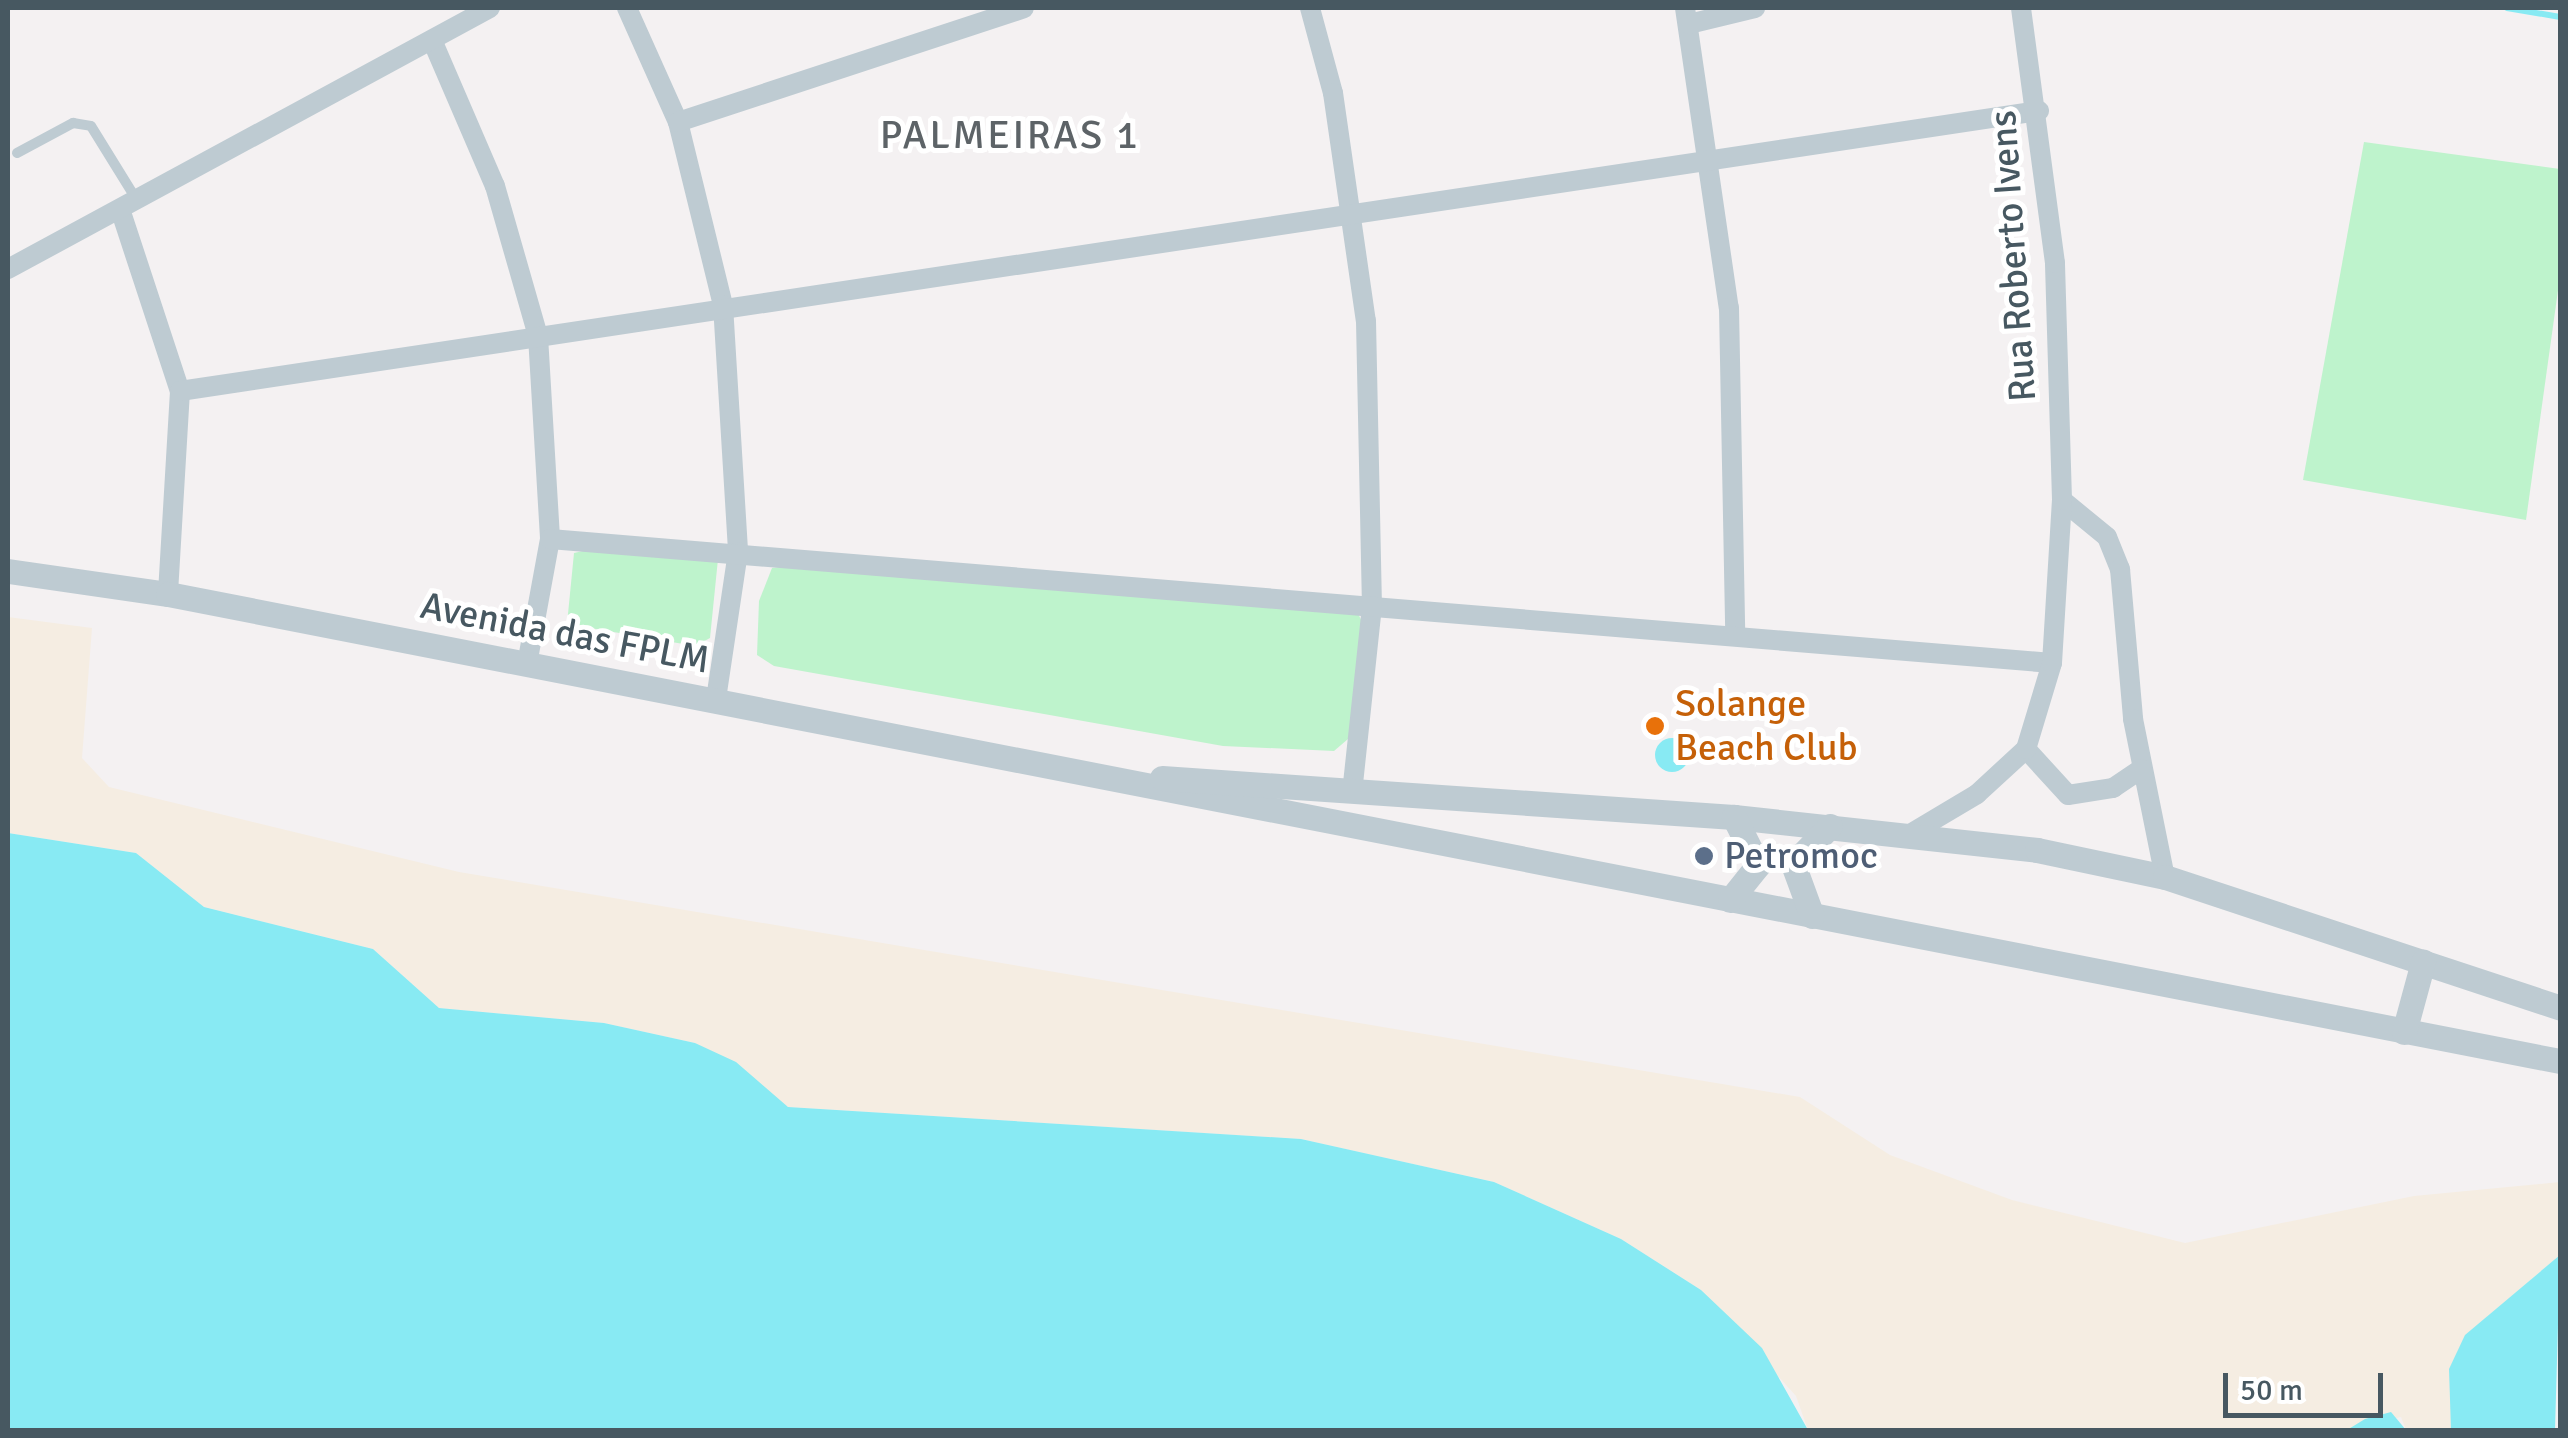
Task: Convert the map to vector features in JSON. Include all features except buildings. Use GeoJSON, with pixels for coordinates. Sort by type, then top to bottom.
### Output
{"type":"FeatureCollection","features":[{"type":"Feature","properties":{"kind":"street"},"geometry":{"type":"LineString","coordinates":[[8,269],[130,208],[490,8]]}},
{"type":"Feature","properties":{"kind":"street"},"geometry":{"type":"LineString","coordinates":[[627,8],[678,122],[722,305],[738,552],[716,700]]}},
{"type":"Feature","properties":{"kind":"street"},"geometry":{"type":"LineString","coordinates":[[678,122],[1024,8]]}},
{"type":"Feature","properties":{"kind":"street"},"geometry":{"type":"LineString","coordinates":[[1310,8],[1355,214],[1372,441],[1372,606],[1352,792]]}},
{"type":"Feature","properties":{"kind":"street"},"geometry":{"type":"LineString","coordinates":[[1735,630],[1735,421],[1715,163],[1687,16],[1754,8]]}},
{"type":"Feature","properties":{"kind":"street","name":"Rua Roberto Ivens"},"geometry":{"type":"LineString","coordinates":[[2021,8],[2040,111],[2055,263],[2062,500],[2052,663],[2026,749]]}},
{"type":"Feature","properties":{"kind":"street"},"geometry":{"type":"LineString","coordinates":[[432,40],[495,186],[538,336],[550,539],[527,664]]}},
{"type":"Feature","properties":{"kind":"street"},"geometry":{"type":"LineString","coordinates":[[180,392],[722,305],[1715,163],[2040,111]]}},
{"type":"Feature","properties":{"kind":"street"},"geometry":{"type":"LineString","coordinates":[[130,208],[180,392],[168,594]]}},
{"type":"Feature","properties":{"kind":"street"},"geometry":{"type":"LineString","coordinates":[[2062,500],[2107,538],[2120,569],[2141,769],[2165,877]]}},
{"type":"Feature","properties":{"kind":"street"},"geometry":{"type":"LineString","coordinates":[[550,539],[1372,606],[1735,630],[2052,663]]}},
{"type":"Feature","properties":{"kind":"street","name":"Avenida das FPLM"},"geometry":{"type":"LineString","coordinates":[[8,558],[52,574]]}},
{"type":"Feature","properties":{"kind":"street","name":"Avenida das FPLM"},"geometry":{"type":"LineString","coordinates":[[8,571],[52,574],[168,594],[1062,770]]}},
{"type":"Feature","properties":{"kind":"street"},"geometry":{"type":"LineString","coordinates":[[1910,834],[1977,794],[2026,749],[2068,795],[2113,788],[2141,769]]}},
{"type":"Feature","properties":{"kind":"street"},"geometry":{"type":"LineString","coordinates":[[1062,770],[1734,817],[1910,834],[2165,877],[2560,1008]]}},
{"type":"Feature","properties":{"kind":"street"},"geometry":{"type":"LineString","coordinates":[[1062,770],[2560,1062]]}},
{"type":"Feature","properties":{"kind":"street"},"geometry":{"type":"LineString","coordinates":[[1730,900],[1758,865],[1752,838],[1734,817]]}},
{"type":"Feature","properties":{"kind":"street"},"geometry":{"type":"LineString","coordinates":[[1812,916],[1793,864],[1830,826]]}},
{"type":"Feature","properties":{"kind":"street"},"geometry":{"type":"LineString","coordinates":[[2404,1032],[2423,962]]}},
{"type":"Feature","properties":{"kind":"lane"},"geometry":{"type":"LineString","coordinates":[[17,153],[73,123],[91,126],[130,208]]}},
{"type":"Feature","properties":{"kind":"green space"},"geometry":{"type":"Polygon","coordinates":[[[2364,142],[2560,169],[2560,276],[2526,520],[2303,480],[2364,142]]]}},
{"type":"Feature","properties":{"kind":"green space"},"geometry":{"type":"Polygon","coordinates":[[[596,548],[718,559],[710,638],[695,646],[567,624],[574,553],[596,548]]]}},
{"type":"Feature","properties":{"kind":"green space"},"geometry":{"type":"Polygon","coordinates":[[[799,565],[1356,610],[1366,629],[1355,733],[1334,751],[1223,746],[774,666],[757,655],[759,601],[772,568],[799,565]]]}},
{"type":"Feature","properties":{"kind":"sand"},"geometry":{"type":"Polygon","coordinates":[[[8,617],[92,628],[82,758],[109,787],[459,872],[1800,1097],[1890,1155],[2012,1200],[2185,1243],[2414,1196],[2560,1182],[2560,1255],[2465,1336],[2451,1430],[2406,1430],[2401,1417],[2347,1430],[1808,1430],[1796,1396],[1701,1290],[1621,1239],[1494,1182],[1301,1139],[788,1107],[695,1043],[604,1023],[439,1008],[373,949],[204,907],[136,853],[8,833],[8,617]]]}},
{"type":"Feature","properties":{"kind":"water"},"geometry":{"type":"Polygon","coordinates":[[[1672,738],[1684,743],[1689,755],[1684,767],[1672,772],[1660,767],[1655,755],[1660,743],[1672,738]]]}},
{"type":"Feature","properties":{"kind":"water"},"geometry":{"type":"Polygon","coordinates":[[[8,833],[136,853],[204,907],[373,949],[439,1008],[604,1023],[695,1043],[736,1062],[788,1107],[1301,1139],[1494,1182],[1621,1239],[1701,1290],[1762,1348],[1808,1430],[8,1430],[8,833]]]}},
{"type":"Feature","properties":{"kind":"water"},"geometry":{"type":"Polygon","coordinates":[[[2560,1255],[2555,1430],[2451,1430],[2449,1369],[2465,1335],[2560,1255]]]}},
{"type":"Feature","properties":{"kind":"water"},"geometry":{"type":"Polygon","coordinates":[[[2391,1412],[2406,1430],[2347,1430],[2365,1419],[2391,1412]]]}},
{"type":"Feature","properties":{"kind":"waterway"},"geometry":{"type":"LineString","coordinates":[[2507,8],[2560,17]]}},
{"type":"Feature","properties":{"kind":"place","name":"Solange Beach Club"},"geometry":{"type":"Point","coordinates":[1655,726]}},
{"type":"Feature","properties":{"kind":"place","name":"Petromoc"},"geometry":{"type":"Point","coordinates":[1704,856]}},
{"type":"Feature","properties":{"kind":"district","name":"PALMEIRAS 1"},"geometry":{"type":"Point","coordinates":[1010,135]}}]}
